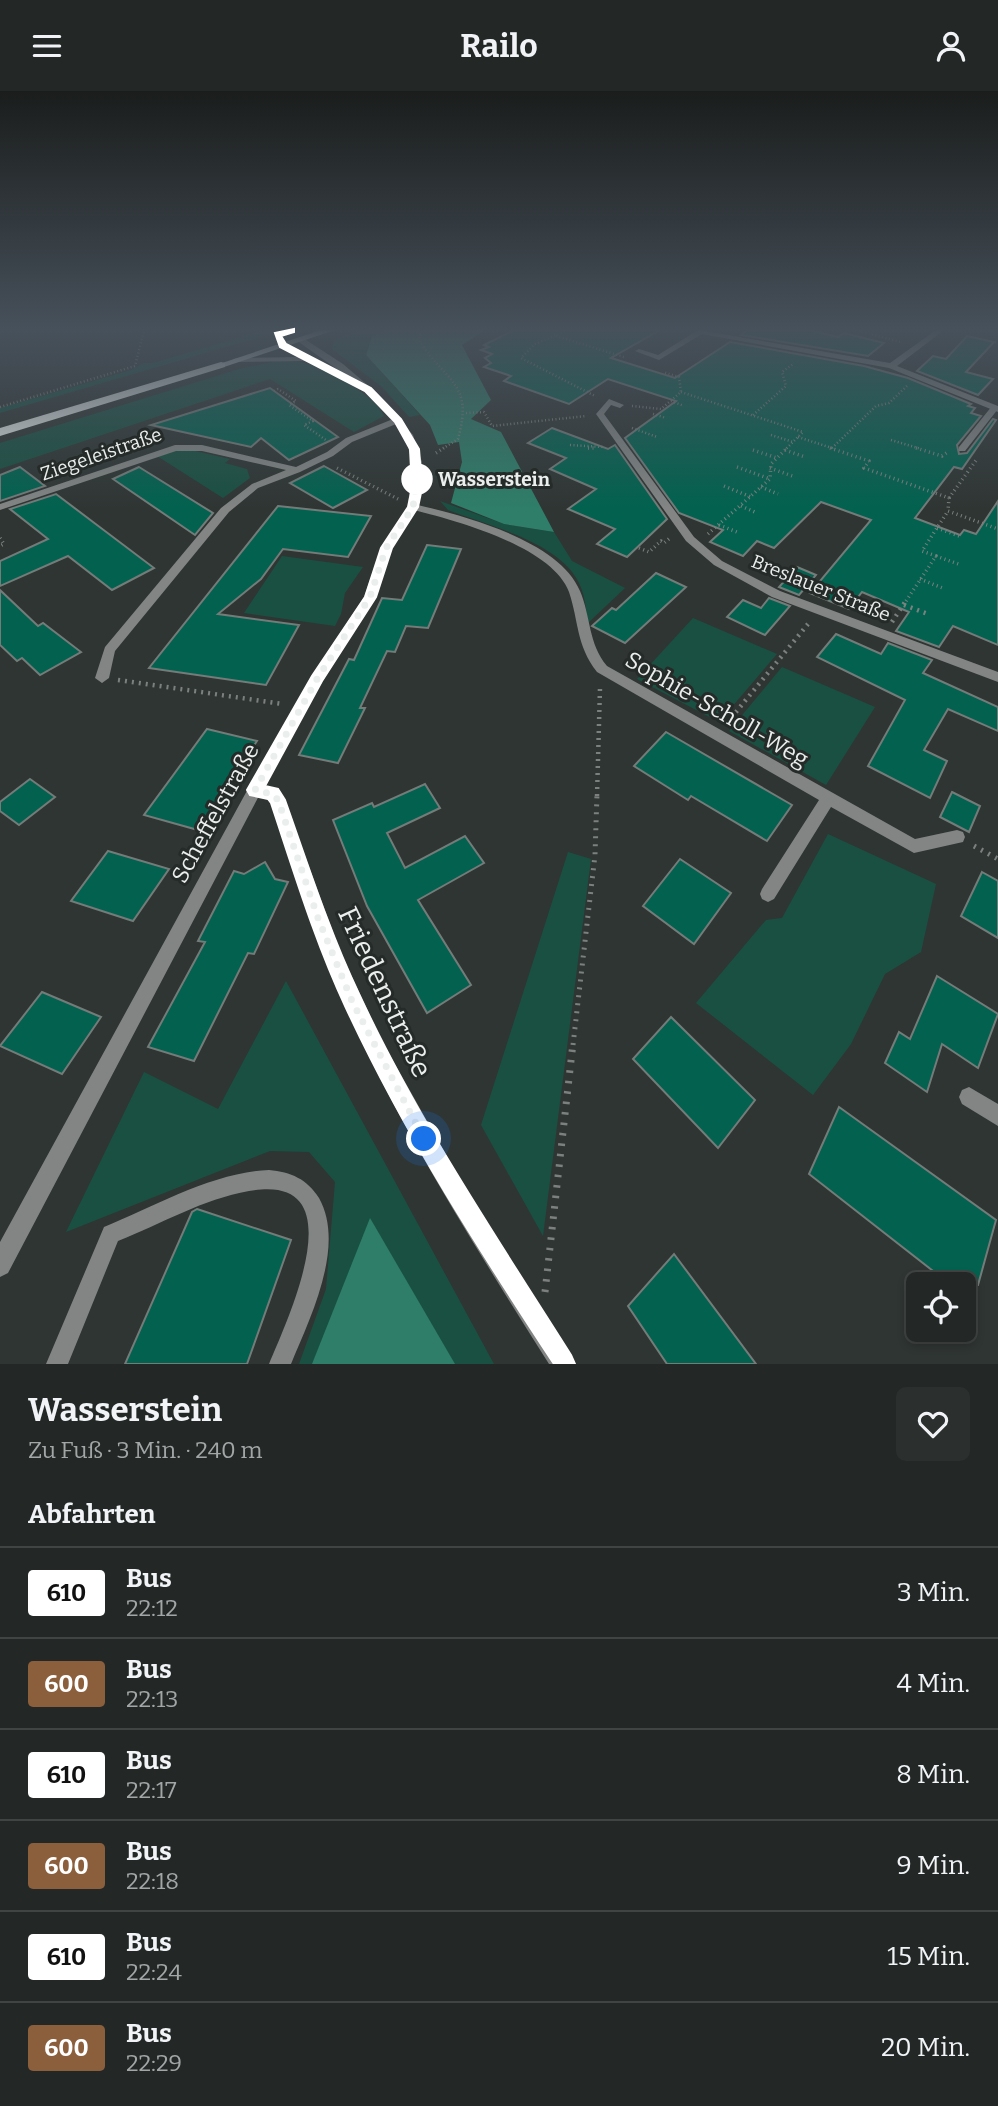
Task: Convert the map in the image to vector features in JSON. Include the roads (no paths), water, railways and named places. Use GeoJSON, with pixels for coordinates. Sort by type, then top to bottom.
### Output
{"type":"FeatureCollection","features":[{"type":"Feature","properties":{"kind":"highway"},"geometry":{"type":"LineString","coordinates":[[78,395],[100,389]]}},
{"type":"Feature","properties":{"kind":"highway"},"geometry":{"type":"LineString","coordinates":[[0,432],[127,389]]}},
{"type":"Feature","properties":{"kind":"street"},"geometry":{"type":"LineString","coordinates":[[949,389],[997,409]]}},
{"type":"Feature","properties":{"kind":"street","name":"Scheffelstraße"},"geometry":{"type":"LineString","coordinates":[[0,1265],[255,790],[301,707],[370,597],[386,548],[408,504],[417,462],[409,435],[368,390]]}},
{"type":"Feature","properties":{"kind":"street","name":"Breslauer Straße"},"geometry":{"type":"LineString","coordinates":[[614,403],[600,414],[690,539],[718,563],[744,579],[819,610],[998,677]]}},
{"type":"Feature","properties":{"kind":"street"},"geometry":{"type":"LineString","coordinates":[[102,678],[108,650],[225,510],[255,486],[321,459],[365,432],[398,420]]}},
{"type":"Feature","properties":{"kind":"street","name":"Ziegeleistraße"},"geometry":{"type":"LineString","coordinates":[[0,507],[175,448],[202,448],[297,470]]}},
{"type":"Feature","properties":{"kind":"street","name":"Sophie-Scholl-Weg"},"geometry":{"type":"LineString","coordinates":[[408,504],[459,520],[549,557],[570,579],[585,644],[601,669],[914,846],[957,837]]}},
{"type":"Feature","properties":{"kind":"street","name":"Friedenstraße"},"geometry":{"type":"LineString","coordinates":[[255,790],[272,794],[278,800],[318,918],[352,1001],[436,1162],[563,1364]]}},
{"type":"Feature","properties":{"kind":"street"},"geometry":{"type":"LineString","coordinates":[[768,894],[828,799]]}},
{"type":"Feature","properties":{"kind":"street"},"geometry":{"type":"LineString","coordinates":[[969,1097],[998,1116]]}},
{"type":"Feature","properties":{"kind":"lane"},"geometry":{"type":"LineString","coordinates":[[962,449],[997,409]]}},
{"type":"Feature","properties":{"kind":"lane"},"geometry":{"type":"LineString","coordinates":[[57,1364],[111,1234],[231,1186],[276,1178],[298,1185],[315,1205],[320,1233],[307,1296],[280,1364]]}},
{"type":"Feature","properties":{"kind":"place","name":"Wasserstein"},"geometry":{"type":"Point","coordinates":[417,479]}}]}
